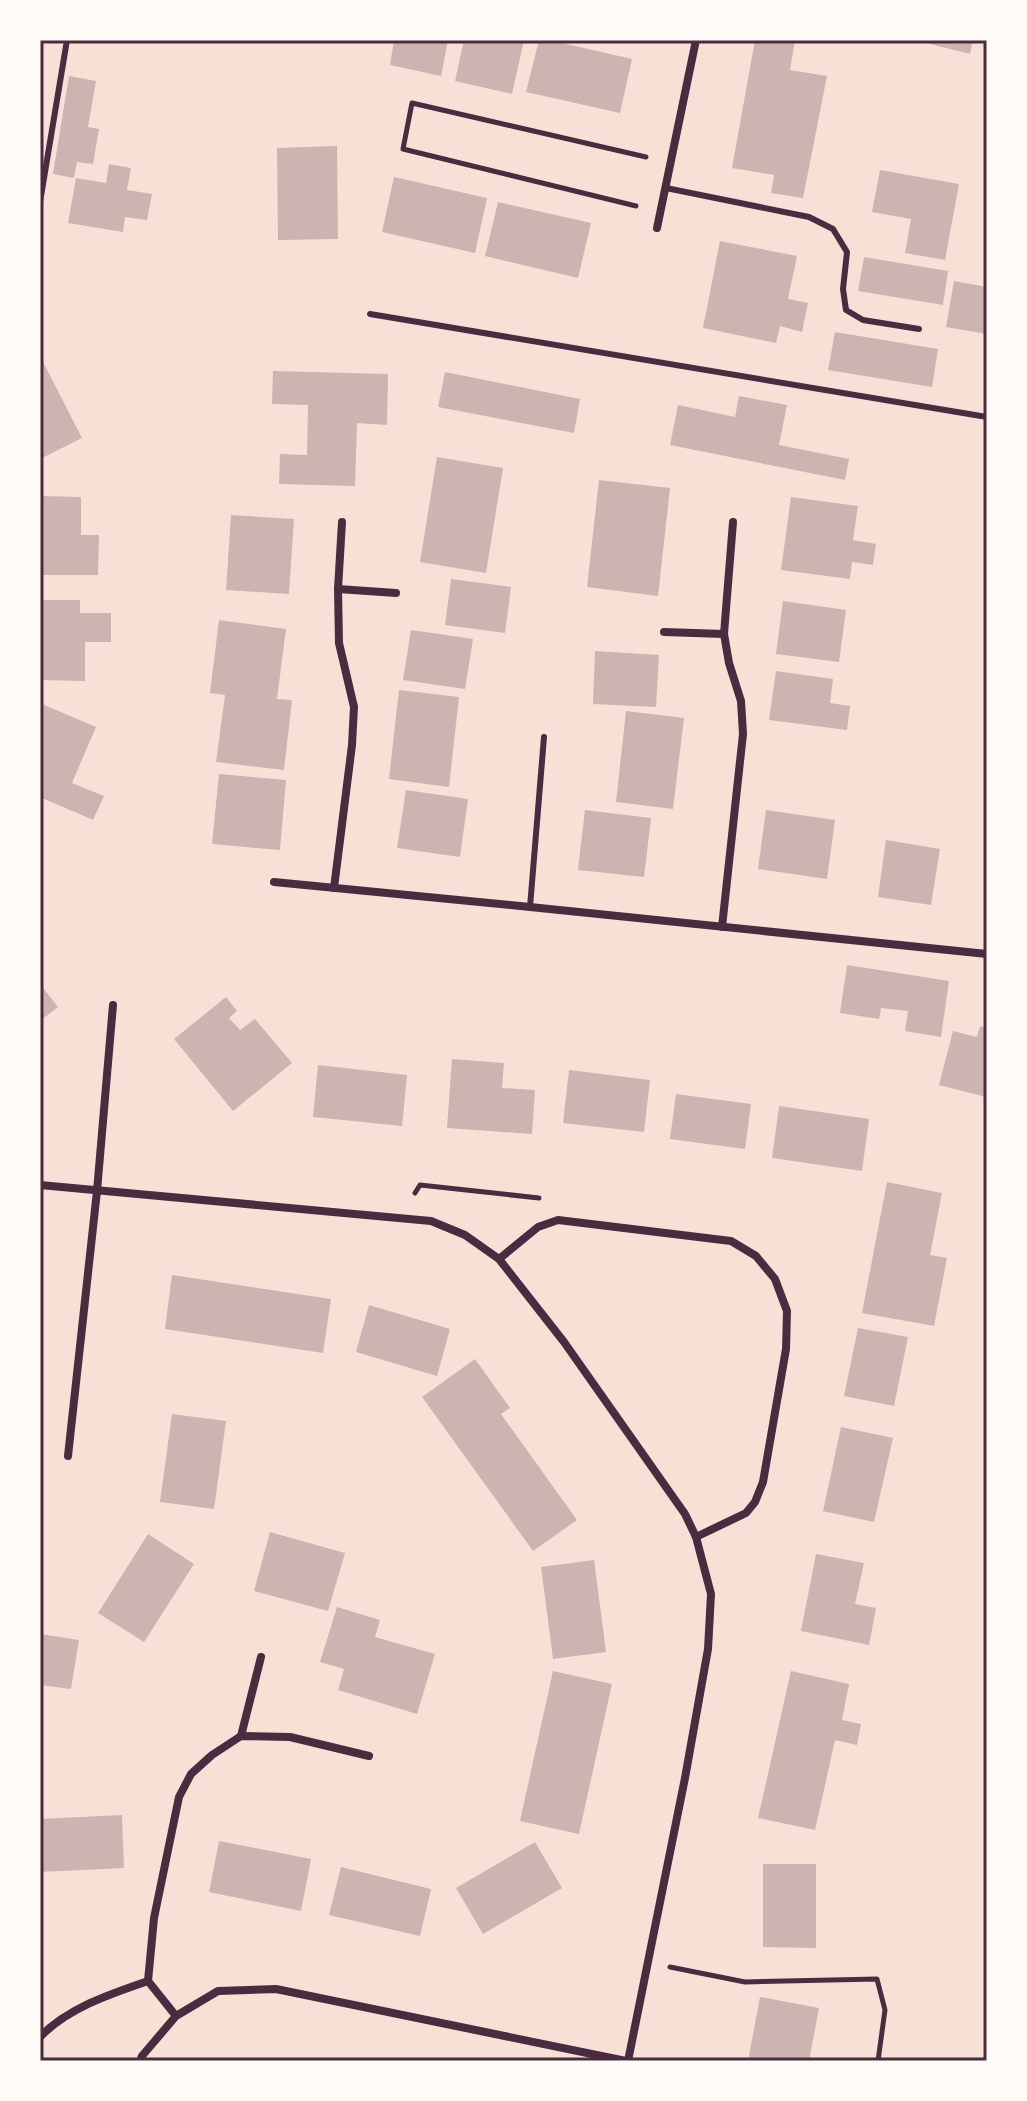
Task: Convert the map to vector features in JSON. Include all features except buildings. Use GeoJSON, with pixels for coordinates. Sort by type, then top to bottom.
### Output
{"type":"FeatureCollection","features":[{"type":"Feature","properties":{"kind":"street"},"geometry":{"type":"LineString","coordinates":[[657,228],[696,40]]}},
{"type":"Feature","properties":{"kind":"street"},"geometry":{"type":"LineString","coordinates":[[334,888],[354,707],[339,643],[342,522]]}},
{"type":"Feature","properties":{"kind":"street"},"geometry":{"type":"LineString","coordinates":[[722,927],[743,734],[741,701],[724,634],[733,522]]}},
{"type":"Feature","properties":{"kind":"street"},"geometry":{"type":"LineString","coordinates":[[338,589],[396,593]]}},
{"type":"Feature","properties":{"kind":"street"},"geometry":{"type":"LineString","coordinates":[[664,632],[724,634]]}},
{"type":"Feature","properties":{"kind":"street"},"geometry":{"type":"LineString","coordinates":[[274,882],[987,954]]}},
{"type":"Feature","properties":{"kind":"street"},"geometry":{"type":"LineString","coordinates":[[68,1456],[97,1191],[113,1005]]}},
{"type":"Feature","properties":{"kind":"street"},"geometry":{"type":"LineString","coordinates":[[40,1185],[431,1221],[465,1235],[499,1259],[564,1342],[670,1490],[696,1537],[711,1594],[708,1649],[685,1778],[627,2061],[276,1989],[218,1991],[176,2016],[140,2061]]}},
{"type":"Feature","properties":{"kind":"street"},"geometry":{"type":"LineString","coordinates":[[499,1259],[538,1227],[558,1220],[731,1241],[756,1256],[775,1279],[787,1311],[786,1349],[763,1482],[755,1502],[746,1513],[696,1537]]}},
{"type":"Feature","properties":{"kind":"street"},"geometry":{"type":"LineString","coordinates":[[241,1736],[261,1657]]}},
{"type":"Feature","properties":{"kind":"street"},"geometry":{"type":"LineString","coordinates":[[176,2016],[148,1981],[154,1918],[179,1797],[191,1774],[212,1755],[241,1736],[290,1737],[369,1756]]}},
{"type":"Feature","properties":{"kind":"street"},"geometry":{"type":"LineString","coordinates":[[40,2037],[51,2025],[98,1999],[148,1981]]}},
{"type":"Feature","properties":{"kind":"lane"},"geometry":{"type":"LineString","coordinates":[[40,202],[67,40]]}},
{"type":"Feature","properties":{"kind":"lane"},"geometry":{"type":"LineString","coordinates":[[666,188],[809,217],[833,229],[847,252],[843,289],[846,310],[863,320],[919,329]]}},
{"type":"Feature","properties":{"kind":"lane"},"geometry":{"type":"LineString","coordinates":[[370,314],[987,417]]}},
{"type":"Feature","properties":{"kind":"lane"},"geometry":{"type":"LineString","coordinates":[[530,907],[544,737]]}},
{"type":"Feature","properties":{"kind":"path"},"geometry":{"type":"LineString","coordinates":[[661,211],[403,149],[412,103],[671,163]]}},
{"type":"Feature","properties":{"kind":"path"},"geometry":{"type":"LineString","coordinates":[[401,1219],[420,1185],[542,1198],[558,1220]]}},
{"type":"Feature","properties":{"kind":"path"},"geometry":{"type":"LineString","coordinates":[[646,1962],[745,1982],[877,1979],[885,2010],[878,2061]]}}]}
